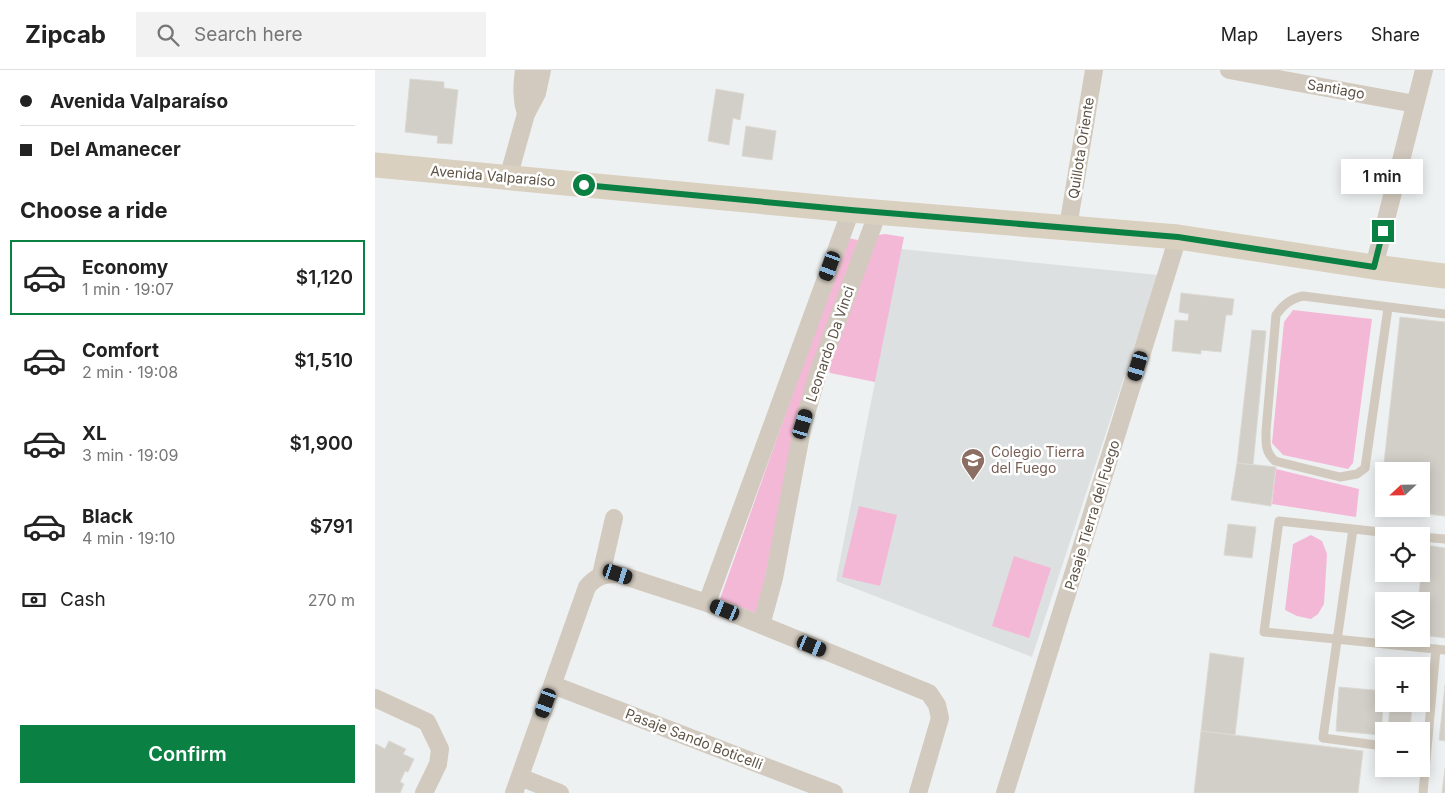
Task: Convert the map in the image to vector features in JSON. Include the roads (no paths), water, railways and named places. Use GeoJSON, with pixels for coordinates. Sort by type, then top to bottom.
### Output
{"type":"FeatureCollection","features":[{"type":"Feature","properties":{"kind":"main road","name":"Avenida Valparaíso"},"geometry":{"type":"LineString","coordinates":[[375,165],[851,210],[1178,237],[1445,276]]}},
{"type":"Feature","properties":{"kind":"street"},"geometry":{"type":"LineString","coordinates":[[524,70],[521,88],[526,114]]}},
{"type":"Feature","properties":{"kind":"street"},"geometry":{"type":"LineString","coordinates":[[508,178],[526,114],[537,93],[542,70]]}},
{"type":"Feature","properties":{"kind":"street","name":"Quillota Oriente"},"geometry":{"type":"LineString","coordinates":[[1068,227],[1094,70]]}},
{"type":"Feature","properties":{"kind":"street","name":"Santiago"},"geometry":{"type":"LineString","coordinates":[[1229,70],[1415,104]]}},
{"type":"Feature","properties":{"kind":"street"},"geometry":{"type":"LineString","coordinates":[[1374,267],[1424,70]]}},
{"type":"Feature","properties":{"kind":"street","name":"Leonardo Da Vinci"},"geometry":{"type":"LineString","coordinates":[[707,603],[851,210]]}},
{"type":"Feature","properties":{"kind":"street","name":"Leonardo Da Vinci"},"geometry":{"type":"LineString","coordinates":[[761,625],[774,578],[803,424],[819,370],[878,212]]}},
{"type":"Feature","properties":{"kind":"street","name":"Pasaje Tierra del Fuego"},"geometry":{"type":"LineString","coordinates":[[1005,793],[1178,237]]}},
{"type":"Feature","properties":{"kind":"street"},"geometry":{"type":"LineString","coordinates":[[560,793],[517,785],[587,587],[601,575],[614,518]]}},
{"type":"Feature","properties":{"kind":"street"},"geometry":{"type":"LineString","coordinates":[[601,575],[618,574],[707,603],[929,693],[937,705],[939,718],[918,793]]}},
{"type":"Feature","properties":{"kind":"street","name":"Pasaje Sando Boticelli"},"geometry":{"type":"LineString","coordinates":[[553,685],[834,793]]}},
{"type":"Feature","properties":{"kind":"street"},"geometry":{"type":"LineString","coordinates":[[375,698],[427,722],[440,748],[438,764],[424,793]]}},
{"type":"Feature","properties":{"kind":"lane"},"geometry":{"type":"LineString","coordinates":[[1389,308],[1365,468],[1357,474],[1340,477],[1275,461],[1266,450],[1266,431],[1275,315],[1282,306],[1297,297],[1303,296],[1445,314]]}},
{"type":"Feature","properties":{"kind":"lane"},"geometry":{"type":"LineString","coordinates":[[1375,531],[1279,522],[1264,632],[1440,649],[1429,722]]}},
{"type":"Feature","properties":{"kind":"lane"},"geometry":{"type":"LineString","coordinates":[[1353,529],[1323,738],[1375,745]]}},
{"type":"Feature","properties":{"kind":"lane"},"geometry":{"type":"LineString","coordinates":[[1430,537],[1445,539]]}},
{"type":"Feature","properties":{"kind":"lane"},"geometry":{"type":"LineString","coordinates":[[1423,777],[1423,793]]}},
{"type":"Feature","properties":{"kind":"place","name":"Colegio Tierra del Fuego"},"geometry":{"type":"Point","coordinates":[973,481]}}]}
